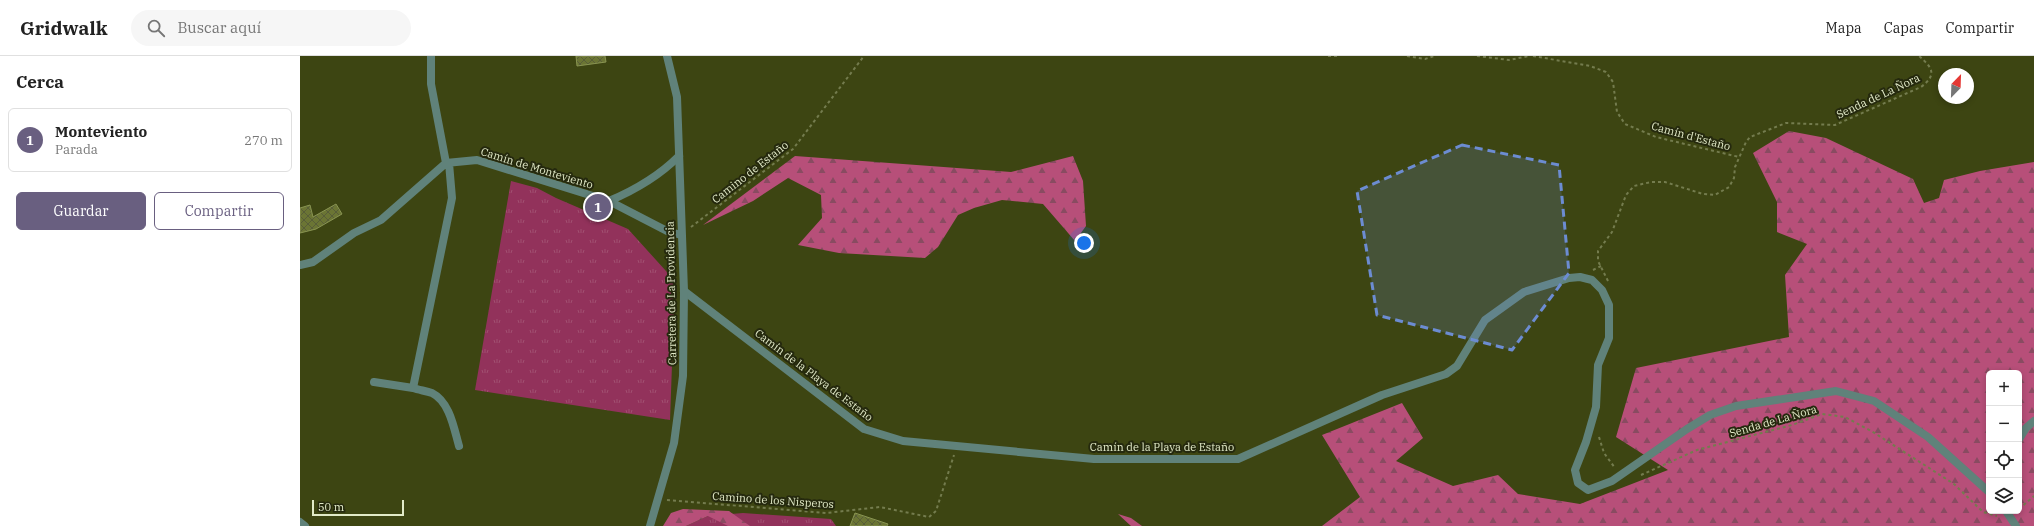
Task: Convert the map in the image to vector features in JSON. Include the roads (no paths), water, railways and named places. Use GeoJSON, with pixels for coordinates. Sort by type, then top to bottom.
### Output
{"type":"FeatureCollection","features":[{"type":"Feature","properties":{"kind":"street"},"geometry":{"type":"LineString","coordinates":[[413,388],[452,198],[448,163],[431,84],[431,56]]}},
{"type":"Feature","properties":{"kind":"street","name":"Carretera de La Providencia"},"geometry":{"type":"LineString","coordinates":[[650,526],[674,443],[683,376],[684,291],[680,235],[677,97],[667,56]]}},
{"type":"Feature","properties":{"kind":"street"},"geometry":{"type":"LineString","coordinates":[[609,201],[629,193],[665,170],[679,156]]}},
{"type":"Feature","properties":{"kind":"street","name":"Camín de Monteviento"},"geometry":{"type":"LineString","coordinates":[[448,163],[477,160],[609,201],[680,235]]}},
{"type":"Feature","properties":{"kind":"street"},"geometry":{"type":"LineString","coordinates":[[300,265],[313,262],[354,232],[381,220],[448,163]]}},
{"type":"Feature","properties":{"kind":"street","name":"Camín de la Playa de Estaño"},"geometry":{"type":"LineString","coordinates":[[684,291],[864,429],[903,441],[1094,459],[1238,459],[1382,395],[1446,374],[1457,366],[1486,320],[1524,292],[1569,278],[1580,277],[1592,280],[1602,290],[1609,305],[1609,338],[1598,365],[1596,407],[1586,442],[1574,470],[1578,483],[1588,490],[1612,482],[1687,429],[1710,415],[1736,406],[1836,391],[1874,402],[1928,437],[1986,489]]}},
{"type":"Feature","properties":{"kind":"street"},"geometry":{"type":"LineString","coordinates":[[374,382],[413,388],[433,394],[444,404],[450,415],[459,446]]}},
{"type":"Feature","properties":{"kind":"street"},"geometry":{"type":"LineString","coordinates":[[2022,434],[2026,428],[2034,421]]}},
{"type":"Feature","properties":{"kind":"street"},"geometry":{"type":"LineString","coordinates":[[2009,514],[2016,526]]}},
{"type":"Feature","properties":{"kind":"street"},"geometry":{"type":"LineString","coordinates":[[300,522],[305,526]]}},
{"type":"Feature","properties":{"kind":"place","name":"Monteviento"},"geometry":{"type":"Point","coordinates":[598,207]}}]}
